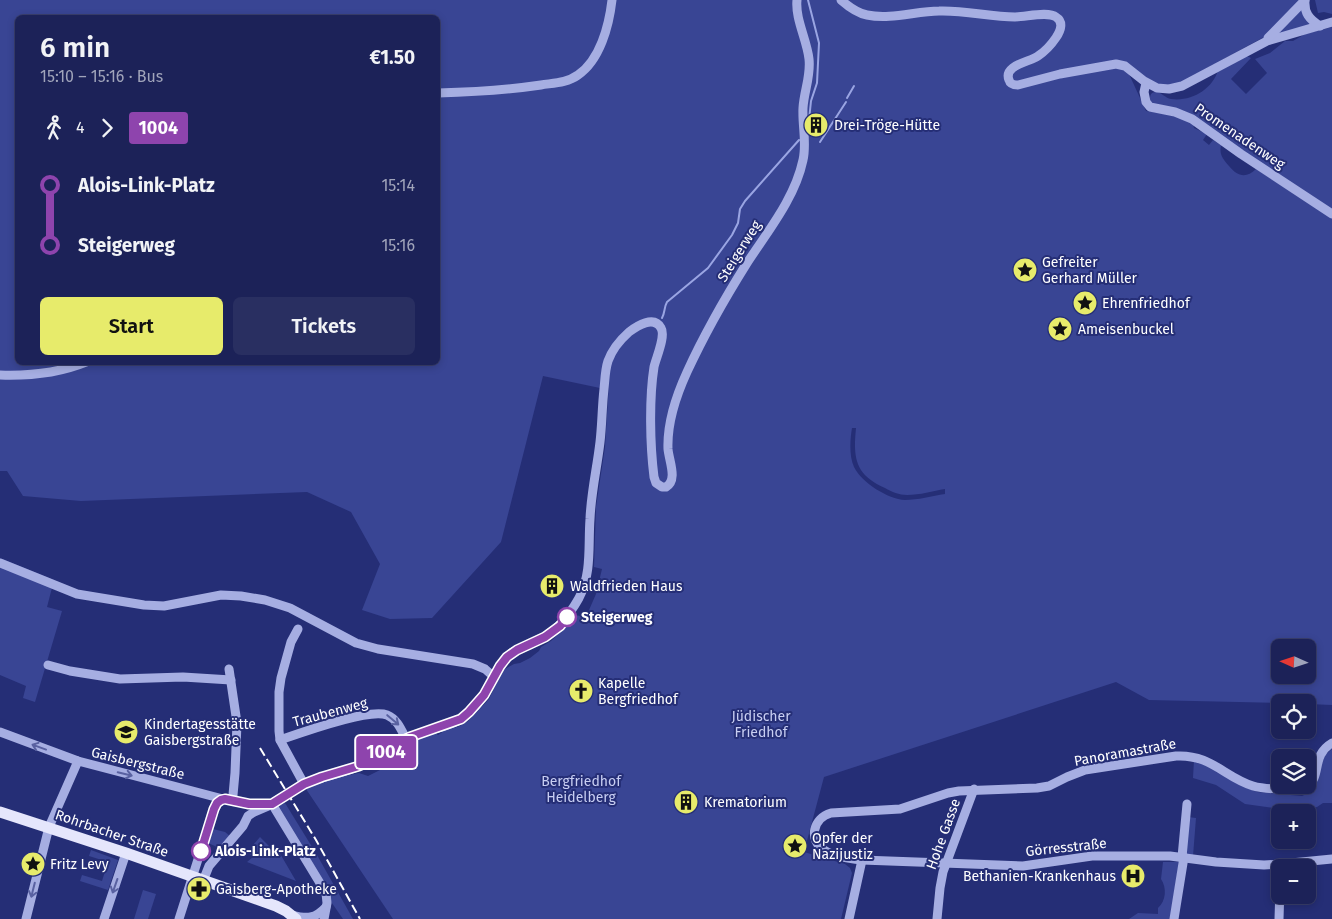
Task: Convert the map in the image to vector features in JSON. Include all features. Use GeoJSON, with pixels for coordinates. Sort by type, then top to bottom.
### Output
{"type":"FeatureCollection","features":[{"type":"Feature","properties":{"kind":"main road","name":"Rohrbacher Straße"},"geometry":{"type":"LineString","coordinates":[[0,812],[126,853],[276,906],[294,917]]}},
{"type":"Feature","properties":{"kind":"street"},"geometry":{"type":"LineString","coordinates":[[440,93],[504,90],[561,82],[576,77],[588,66],[597,53],[607,27],[612,0]]}},
{"type":"Feature","properties":{"kind":"street"},"geometry":{"type":"LineString","coordinates":[[791,0],[797,12]]}},
{"type":"Feature","properties":{"kind":"street"},"geometry":{"type":"LineString","coordinates":[[797,0],[797,12]]}},
{"type":"Feature","properties":{"kind":"street"},"geometry":{"type":"LineString","coordinates":[[841,0],[859,12],[878,16],[938,11],[1013,17],[1045,14],[1057,17],[1061,28],[1053,42],[1039,56],[1016,66],[1008,73],[1008,78],[1012,84],[1022,85],[1060,74],[1116,64],[1125,66],[1146,83],[1159,89],[1168,90],[1177,88],[1267,41],[1332,22]]}},
{"type":"Feature","properties":{"kind":"street"},"geometry":{"type":"LineString","coordinates":[[1267,41],[1305,0]]}},
{"type":"Feature","properties":{"kind":"street"},"geometry":{"type":"LineString","coordinates":[[1305,0],[1307,16],[1320,26]]}},
{"type":"Feature","properties":{"kind":"street","name":"Steigerweg"},"geometry":{"type":"LineString","coordinates":[[197,879],[254,812],[303,785],[359,766],[377,758],[406,739],[464,717],[484,695],[500,666],[512,653],[545,637],[560,626],[582,591],[588,568],[590,510],[598,466],[606,367],[613,350],[622,338],[648,322],[658,324],[662,333],[654,368],[652,391],[654,477],[663,488],[672,481],[668,435],[681,386],[722,305],[787,201],[798,178],[803,161],[805,145],[803,107],[810,64],[797,12]]}},
{"type":"Feature","properties":{"kind":"street","name":"Promenadenweg"},"geometry":{"type":"LineString","coordinates":[[1146,83],[1145,97],[1150,107],[1178,113],[1192,119],[1332,214]]}},
{"type":"Feature","properties":{"kind":"street"},"geometry":{"type":"LineString","coordinates":[[0,375],[57,371],[78,365]]}},
{"type":"Feature","properties":{"kind":"street"},"geometry":{"type":"LineString","coordinates":[[0,562],[77,594],[144,605],[164,606],[221,596],[241,596],[264,600],[297,611],[363,646],[473,664],[494,676]]}},
{"type":"Feature","properties":{"kind":"street"},"geometry":{"type":"LineString","coordinates":[[298,630],[291,642],[280,685],[278,731],[280,740],[303,785]]}},
{"type":"Feature","properties":{"kind":"street"},"geometry":{"type":"LineString","coordinates":[[48,666],[120,678],[183,677],[231,680]]}},
{"type":"Feature","properties":{"kind":"street"},"geometry":{"type":"LineString","coordinates":[[229,669],[237,723],[235,780],[231,800],[245,822]]}},
{"type":"Feature","properties":{"kind":"street","name":"Traubenweg"},"geometry":{"type":"LineString","coordinates":[[280,740],[328,724],[377,713],[387,715],[395,720],[406,739]]}},
{"type":"Feature","properties":{"kind":"street","name":"Gaisbergstraße"},"geometry":{"type":"LineString","coordinates":[[0,732],[78,761],[231,800],[254,804],[273,803]]}},
{"type":"Feature","properties":{"kind":"street","name":"Panoramastraße"},"geometry":{"type":"LineString","coordinates":[[862,860],[822,849],[816,841],[814,834],[819,820],[823,816],[900,809],[948,793],[974,790],[1037,788],[1048,786],[1085,770],[1183,756],[1202,759],[1252,786],[1272,789],[1302,789],[1309,786],[1314,778],[1321,752],[1332,743]]}},
{"type":"Feature","properties":{"kind":"street"},"geometry":{"type":"LineString","coordinates":[[26,919],[49,827],[78,761]]}},
{"type":"Feature","properties":{"kind":"street","name":"Hohe Gasse"},"geometry":{"type":"LineString","coordinates":[[937,919],[945,864],[974,790]]}},
{"type":"Feature","properties":{"kind":"street"},"geometry":{"type":"LineString","coordinates":[[179,919],[197,879],[214,809],[217,803],[231,800]]}},
{"type":"Feature","properties":{"kind":"street"},"geometry":{"type":"LineString","coordinates":[[273,803],[326,893],[327,903],[324,919]]}},
{"type":"Feature","properties":{"kind":"street"},"geometry":{"type":"LineString","coordinates":[[1174,919],[1183,857],[1187,804]]}},
{"type":"Feature","properties":{"kind":"street"},"geometry":{"type":"LineString","coordinates":[[104,919],[126,853]]}},
{"type":"Feature","properties":{"kind":"street","name":"Görresstraße"},"geometry":{"type":"LineString","coordinates":[[862,860],[1024,866],[1092,856],[1183,857],[1216,862],[1264,865],[1332,859]]}},
{"type":"Feature","properties":{"kind":"street"},"geometry":{"type":"LineString","coordinates":[[849,919],[862,860]]}},
{"type":"Feature","properties":{"kind":"street"},"geometry":{"type":"LineString","coordinates":[[1279,904],[1279,919]]}},
{"type":"Feature","properties":{"kind":"street"},"geometry":{"type":"LineString","coordinates":[[294,917],[312,917],[326,907]]}},
{"type":"Feature","properties":{"kind":"green space"},"geometry":{"type":"Polygon","coordinates":[[[0,0],[1300,0],[1264,37],[1176,85],[1161,86],[1129,74],[1146,111],[1174,115],[1193,124],[1194,128],[1207,134],[1203,140],[1209,145],[1213,140],[1221,145],[1222,157],[1235,172],[1245,175],[1256,169],[1332,218],[1332,705],[1316,704],[1316,694],[1271,694],[1271,703],[1149,700],[1116,682],[824,777],[804,852],[845,864],[850,868],[852,873],[841,919],[393,919],[306,789],[329,779],[359,773],[368,776],[380,770],[380,762],[403,745],[415,739],[435,733],[438,735],[460,726],[468,721],[489,699],[503,670],[530,658],[565,628],[575,615],[586,617],[596,594],[602,569],[594,567],[596,507],[605,447],[609,383],[600,388],[543,376],[501,542],[432,618],[390,619],[362,610],[380,564],[351,512],[307,492],[81,501],[23,496],[7,471],[0,471],[0,0]],[[852,428],[850,443],[852,463],[858,473],[869,484],[891,497],[905,500],[945,494],[945,489],[907,495],[893,492],[875,483],[867,477],[858,464],[855,448],[856,428],[852,428]]]}},
{"type":"Feature","properties":{"kind":"green space"},"geometry":{"type":"Polygon","coordinates":[[[1315,0],[1332,0],[1332,14],[1318,13],[1315,0]]]}},
{"type":"Feature","properties":{"kind":"green space"},"geometry":{"type":"Polygon","coordinates":[[[1302,7],[1312,25],[1277,34],[1302,7]]]}},
{"type":"Feature","properties":{"kind":"green space"},"geometry":{"type":"Polygon","coordinates":[[[1332,27],[1332,211],[1233,144],[1150,103],[1150,95],[1154,92],[1159,92],[1169,98],[1179,99],[1200,93],[1211,83],[1218,70],[1245,55],[1251,58],[1231,79],[1246,94],[1267,73],[1255,59],[1270,53],[1285,41],[1293,41],[1305,34],[1332,27]]]}},
{"type":"Feature","properties":{"kind":"green space"},"geometry":{"type":"Polygon","coordinates":[[[0,558],[54,580],[47,607],[62,611],[35,702],[23,698],[26,686],[0,675],[0,558]]]}},
{"type":"Feature","properties":{"kind":"green space"},"geometry":{"type":"Polygon","coordinates":[[[1332,749],[1332,803],[1323,803],[1316,807],[1316,804],[1271,804],[1271,808],[1245,804],[1216,785],[1193,778],[1194,760],[1257,792],[1302,796],[1316,794],[1316,780],[1325,755],[1332,749]]]}},
{"type":"Feature","properties":{"kind":"green space"},"geometry":{"type":"Polygon","coordinates":[[[285,803],[353,919],[343,919],[325,893],[275,808],[285,803]]]}},
{"type":"Feature","properties":{"kind":"green space"},"geometry":{"type":"Polygon","coordinates":[[[1188,817],[1196,818],[1193,856],[1184,854],[1188,817]]]}},
{"type":"Feature","properties":{"kind":"green space"},"geometry":{"type":"Polygon","coordinates":[[[213,829],[225,832],[230,836],[218,850],[215,846],[208,843],[213,829]]]}},
{"type":"Feature","properties":{"kind":"green space"},"geometry":{"type":"Polygon","coordinates":[[[260,837],[270,847],[275,845],[296,881],[247,862],[253,857],[247,852],[260,837]]]}},
{"type":"Feature","properties":{"kind":"green space"},"geometry":{"type":"Polygon","coordinates":[[[91,850],[118,860],[108,890],[80,881],[82,875],[102,881],[108,862],[89,856],[91,850]]]}},
{"type":"Feature","properties":{"kind":"green space"},"geometry":{"type":"Polygon","coordinates":[[[1163,862],[1179,862],[1170,919],[1129,919],[1138,913],[1158,914],[1158,908],[1163,902],[1165,894],[1161,879],[1163,862]]]}},
{"type":"Feature","properties":{"kind":"green space"},"geometry":{"type":"Polygon","coordinates":[[[143,890],[156,894],[148,919],[134,919],[143,890]]]}},
{"type":"Feature","properties":{"kind":"waterway"},"geometry":{"type":"LineString","coordinates":[[808,0],[819,43],[817,83],[811,101],[809,120]]}},
{"type":"Feature","properties":{"kind":"waterway"},"geometry":{"type":"LineString","coordinates":[[847,98],[854,86]]}},
{"type":"Feature","properties":{"kind":"waterway"},"geometry":{"type":"LineString","coordinates":[[820,142],[846,102]]}},
{"type":"Feature","properties":{"kind":"waterway"},"geometry":{"type":"LineString","coordinates":[[662,318],[667,302],[708,268],[732,235],[738,223],[740,209],[745,201],[799,140]]}},
{"type":"Feature","properties":{"kind":"railway"},"geometry":{"type":"LineString","coordinates":[[260,748],[316,840],[360,919]]}},
{"type":"Feature","properties":{"kind":"bus line","name":"1004"},"geometry":{"type":"LineString","coordinates":[[201,851],[214,809],[221,800],[227,799],[249,804],[272,804],[304,784],[359,766],[377,758],[401,741],[416,734],[461,719],[484,695],[507,657],[517,650],[545,637],[560,626],[567,617]]}},
{"type":"Feature","properties":{"kind":"place","name":"Drei-Tröge-Hütte"},"geometry":{"type":"Point","coordinates":[816,125]}},
{"type":"Feature","properties":{"kind":"place","name":"Gefreiter Gerhard Müller"},"geometry":{"type":"Point","coordinates":[1025,270]}},
{"type":"Feature","properties":{"kind":"place","name":"Ehrenfriedhof"},"geometry":{"type":"Point","coordinates":[1085,303]}},
{"type":"Feature","properties":{"kind":"place","name":"Ameisenbuckel"},"geometry":{"type":"Point","coordinates":[1060,329]}},
{"type":"Feature","properties":{"kind":"place","name":"Waldfrieden Haus"},"geometry":{"type":"Point","coordinates":[552,586]}},
{"type":"Feature","properties":{"kind":"place","name":"Steigerweg"},"geometry":{"type":"Point","coordinates":[567,617]}},
{"type":"Feature","properties":{"kind":"place","name":"Kapelle Bergfriedhof"},"geometry":{"type":"Point","coordinates":[581,691]}},
{"type":"Feature","properties":{"kind":"place","name":"Kindertagesstätte Gaisbergstraße"},"geometry":{"type":"Point","coordinates":[126,732]}},
{"type":"Feature","properties":{"kind":"place","name":"Krematorium"},"geometry":{"type":"Point","coordinates":[686,802]}},
{"type":"Feature","properties":{"kind":"place","name":"Opfer der Nazijustiz"},"geometry":{"type":"Point","coordinates":[795,846]}},
{"type":"Feature","properties":{"kind":"place","name":"Alois-Link-Platz"},"geometry":{"type":"Point","coordinates":[201,851]}},
{"type":"Feature","properties":{"kind":"place","name":"Fritz Levy"},"geometry":{"type":"Point","coordinates":[33,864]}},
{"type":"Feature","properties":{"kind":"place","name":"Bethanien-Krankenhaus"},"geometry":{"type":"Point","coordinates":[1133,876]}},
{"type":"Feature","properties":{"kind":"place","name":"Gaisberg-Apotheke"},"geometry":{"type":"Point","coordinates":[199,889]}},
{"type":"Feature","properties":{"kind":"park label","name":"Jüdischer Friedhof"},"geometry":{"type":"Point","coordinates":[761,724]}},
{"type":"Feature","properties":{"kind":"park label","name":"Bergfriedhof Heidelberg"},"geometry":{"type":"Point","coordinates":[581,790]}}]}
